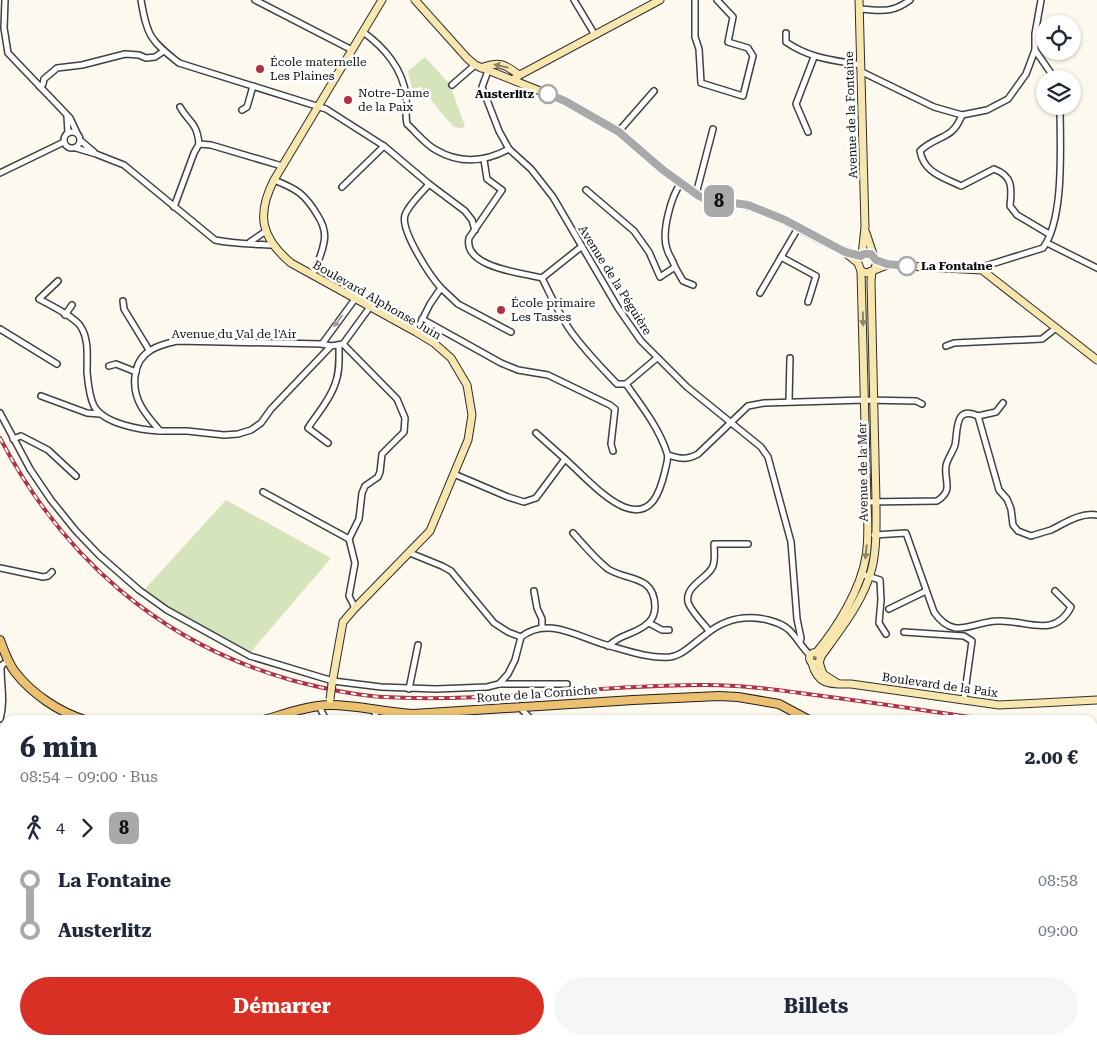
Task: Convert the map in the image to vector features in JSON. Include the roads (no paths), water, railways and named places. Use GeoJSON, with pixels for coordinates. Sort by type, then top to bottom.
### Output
{"type":"FeatureCollection","features":[{"type":"Feature","properties":{"kind":"main road"},"geometry":{"type":"LineString","coordinates":[[0,640],[8,661],[19,677],[40,696],[70,715]]}},
{"type":"Feature","properties":{"kind":"main road","name":"Route de la Corniche"},"geometry":{"type":"LineString","coordinates":[[284,715],[330,702],[374,710],[413,714],[633,700],[738,697],[779,704],[800,715]]}},
{"type":"Feature","properties":{"kind":"street"},"geometry":{"type":"LineString","coordinates":[[5,0],[4,35],[8,53],[67,116],[73,123],[81,141],[96,154]]}},
{"type":"Feature","properties":{"kind":"street"},"geometry":{"type":"LineString","coordinates":[[141,0],[146,26],[156,43],[164,51],[186,66],[326,109],[384,146],[465,211],[472,220],[474,230]]}},
{"type":"Feature","properties":{"kind":"street"},"geometry":{"type":"LineString","coordinates":[[255,0],[352,50]]}},
{"type":"Feature","properties":{"kind":"street","name":"Boulevard Alphonse Juin"},"geometry":{"type":"LineString","coordinates":[[330,702],[343,622],[430,532],[468,440],[472,414],[467,385],[451,358],[434,343],[416,332],[291,264],[279,253],[266,231],[263,209],[266,196],[274,180],[382,0]]}},
{"type":"Feature","properties":{"kind":"street"},"geometry":{"type":"LineString","coordinates":[[415,0],[467,58],[482,68],[518,80],[565,101],[619,132],[700,202],[759,209]]}},
{"type":"Feature","properties":{"kind":"street"},"geometry":{"type":"LineString","coordinates":[[574,0],[595,35]]}},
{"type":"Feature","properties":{"kind":"street"},"geometry":{"type":"LineString","coordinates":[[518,80],[532,69],[660,0]]}},
{"type":"Feature","properties":{"kind":"street"},"geometry":{"type":"LineString","coordinates":[[695,0],[695,37],[699,49],[701,83],[743,96],[753,56],[748,48],[728,42],[734,17],[717,0]]}},
{"type":"Feature","properties":{"kind":"street","name":"Avenue de la Fontaine"},"geometry":{"type":"LineString","coordinates":[[858,0],[862,68],[866,230],[860,258]]}},
{"type":"Feature","properties":{"kind":"street"},"geometry":{"type":"LineString","coordinates":[[859,9],[885,11],[898,8],[910,0]]}},
{"type":"Feature","properties":{"kind":"street"},"geometry":{"type":"LineString","coordinates":[[786,33],[786,42],[814,57],[862,68],[934,106],[962,115],[987,110],[1008,99],[1026,74],[1035,50],[1035,34],[1041,0]]}},
{"type":"Feature","properties":{"kind":"street"},"geometry":{"type":"LineString","coordinates":[[363,32],[376,41],[393,62],[402,80],[406,97],[407,124],[435,150],[459,159],[484,160],[509,149]]}},
{"type":"Feature","properties":{"kind":"street"},"geometry":{"type":"LineString","coordinates":[[1035,50],[1049,70]]}},
{"type":"Feature","properties":{"kind":"street"},"geometry":{"type":"LineString","coordinates":[[35,81],[44,79],[62,66],[82,65],[125,54],[139,55],[146,58],[155,57],[164,51]]}},
{"type":"Feature","properties":{"kind":"street"},"geometry":{"type":"LineString","coordinates":[[808,132],[796,104],[814,57]]}},
{"type":"Feature","properties":{"kind":"street"},"geometry":{"type":"LineString","coordinates":[[452,85],[482,68],[496,63],[508,67],[518,80]]}},
{"type":"Feature","properties":{"kind":"street","name":"Avenue de la Péguière"},"geometry":{"type":"LineString","coordinates":[[482,68],[482,87],[499,130],[509,149],[532,169],[542,181],[618,308],[641,341],[687,386],[761,447],[768,457],[791,542],[800,642],[815,658]]}},
{"type":"Feature","properties":{"kind":"street"},"geometry":{"type":"LineString","coordinates":[[40,87],[44,79]]}},
{"type":"Feature","properties":{"kind":"street"},"geometry":{"type":"LineString","coordinates":[[242,110],[247,107],[253,86]]}},
{"type":"Feature","properties":{"kind":"street"},"geometry":{"type":"LineString","coordinates":[[619,132],[654,91]]}},
{"type":"Feature","properties":{"kind":"street"},"geometry":{"type":"LineString","coordinates":[[174,207],[199,144],[195,125],[183,114],[180,107]]}},
{"type":"Feature","properties":{"kind":"street"},"geometry":{"type":"LineString","coordinates":[[962,115],[958,126],[946,137],[929,143],[920,151],[928,169],[961,186],[994,169],[1004,172],[1009,180],[1012,193],[1010,206],[1017,215],[1049,234]]}},
{"type":"Feature","properties":{"kind":"street"},"geometry":{"type":"LineString","coordinates":[[982,270],[986,266],[1043,248],[1047,243],[1058,204],[1060,115]]}},
{"type":"Feature","properties":{"kind":"street"},"geometry":{"type":"LineString","coordinates":[[67,116],[68,133]]}},
{"type":"Feature","properties":{"kind":"street"},"geometry":{"type":"LineString","coordinates":[[696,194],[713,129]]}},
{"type":"Feature","properties":{"kind":"street"},"geometry":{"type":"LineString","coordinates":[[64,142],[64,137],[68,133],[77,133]]}},
{"type":"Feature","properties":{"kind":"street"},"geometry":{"type":"LineString","coordinates":[[76,148],[81,141]]}},
{"type":"Feature","properties":{"kind":"street"},"geometry":{"type":"LineString","coordinates":[[64,142],[70,148],[96,154],[124,165],[215,240],[231,244],[273,245]]}},
{"type":"Feature","properties":{"kind":"street"},"geometry":{"type":"LineString","coordinates":[[0,173],[64,142]]}},
{"type":"Feature","properties":{"kind":"street"},"geometry":{"type":"LineString","coordinates":[[199,144],[282,166]]}},
{"type":"Feature","properties":{"kind":"street"},"geometry":{"type":"LineString","coordinates":[[342,187],[384,146]]}},
{"type":"Feature","properties":{"kind":"street"},"geometry":{"type":"LineString","coordinates":[[484,160],[487,179],[502,190],[469,238],[468,243],[478,258],[490,266],[513,273],[526,273],[542,278],[560,315],[585,350],[617,384],[626,384],[657,358]]}},
{"type":"Feature","properties":{"kind":"street"},"geometry":{"type":"LineString","coordinates":[[274,180],[293,188],[309,200],[322,223],[325,232],[324,242],[312,275]]}},
{"type":"Feature","properties":{"kind":"street"},"geometry":{"type":"LineString","coordinates":[[429,184],[406,213],[404,221],[411,240],[428,272],[458,304],[511,332]]}},
{"type":"Feature","properties":{"kind":"street"},"geometry":{"type":"LineString","coordinates":[[680,184],[705,199],[748,205],[759,209],[860,258],[868,254],[887,264],[982,270],[989,273],[1097,360]]}},
{"type":"Feature","properties":{"kind":"street"},"geometry":{"type":"LineString","coordinates":[[680,184],[672,200],[665,235],[667,249],[682,281],[692,285]]}},
{"type":"Feature","properties":{"kind":"street"},"geometry":{"type":"LineString","coordinates":[[586,190],[634,230],[649,252],[660,277],[675,267]]}},
{"type":"Feature","properties":{"kind":"street"},"geometry":{"type":"LineString","coordinates":[[760,293],[798,228]]}},
{"type":"Feature","properties":{"kind":"street","name":"Avenue de la Fontaine"},"geometry":{"type":"LineString","coordinates":[[866,230],[875,258]]}},
{"type":"Feature","properties":{"kind":"street"},"geometry":{"type":"LineString","coordinates":[[250,243],[266,231]]}},
{"type":"Feature","properties":{"kind":"street"},"geometry":{"type":"LineString","coordinates":[[1047,243],[1097,267]]}},
{"type":"Feature","properties":{"kind":"street"},"geometry":{"type":"LineString","coordinates":[[542,278],[581,247]]}},
{"type":"Feature","properties":{"kind":"street"},"geometry":{"type":"LineString","coordinates":[[781,257],[816,276],[808,302]]}},
{"type":"Feature","properties":{"kind":"street"},"geometry":{"type":"LineString","coordinates":[[860,258],[861,270],[867,272],[887,264]]}},
{"type":"Feature","properties":{"kind":"street"},"geometry":{"type":"LineString","coordinates":[[874,270],[875,258]]}},
{"type":"Feature","properties":{"kind":"street","name":"Avenue de la Mer"},"geometry":{"type":"LineString","coordinates":[[815,658],[840,620],[861,574],[872,535],[867,502],[861,270]]}},
{"type":"Feature","properties":{"kind":"street","name":"Avenue de la Mer"},"geometry":{"type":"LineString","coordinates":[[815,658],[856,604],[870,576],[872,566],[872,535],[876,502],[871,282],[874,270]]}},
{"type":"Feature","properties":{"kind":"street"},"geometry":{"type":"LineString","coordinates":[[58,281],[39,299],[80,324],[86,338],[89,390],[94,405],[100,414],[110,420],[142,430],[187,431],[224,435],[238,434],[251,430],[261,423],[331,346]]}},
{"type":"Feature","properties":{"kind":"street"},"geometry":{"type":"LineString","coordinates":[[416,332],[441,288]]}},
{"type":"Feature","properties":{"kind":"street"},"geometry":{"type":"LineString","coordinates":[[322,344],[355,299]]}},
{"type":"Feature","properties":{"kind":"street"},"geometry":{"type":"LineString","coordinates":[[123,301],[124,309],[149,350],[140,360],[136,372],[135,388],[140,404],[160,431]]}},
{"type":"Feature","properties":{"kind":"street"},"geometry":{"type":"LineString","coordinates":[[65,315],[72,305]]}},
{"type":"Feature","properties":{"kind":"street"},"geometry":{"type":"LineString","coordinates":[[328,443],[308,428],[336,384],[341,344],[370,307]]}},
{"type":"Feature","properties":{"kind":"street"},"geometry":{"type":"LineString","coordinates":[[422,319],[502,363],[518,370],[548,376],[610,405],[615,409],[611,444],[613,451]]}},
{"type":"Feature","properties":{"kind":"street"},"geometry":{"type":"LineString","coordinates":[[946,346],[954,343],[1042,339],[1056,328]]}},
{"type":"Feature","properties":{"kind":"street"},"geometry":{"type":"LineString","coordinates":[[0,329],[57,364]]}},
{"type":"Feature","properties":{"kind":"street","name":"Avenue du Val de l'Air"},"geometry":{"type":"LineString","coordinates":[[149,350],[162,344],[177,341],[322,344],[331,346],[341,344]]}},
{"type":"Feature","properties":{"kind":"street"},"geometry":{"type":"LineString","coordinates":[[341,344],[397,399],[405,418],[404,432],[382,454],[378,477],[365,486],[362,493],[359,519],[349,539],[355,563],[349,596],[355,608]]}},
{"type":"Feature","properties":{"kind":"street"},"geometry":{"type":"LineString","coordinates":[[789,402],[790,358]]}},
{"type":"Feature","properties":{"kind":"street"},"geometry":{"type":"LineString","coordinates":[[110,366],[116,364],[136,372]]}},
{"type":"Feature","properties":{"kind":"street"},"geometry":{"type":"LineString","coordinates":[[536,433],[616,503],[635,510],[646,507],[654,501],[660,490],[668,455],[647,414],[626,384]]}},
{"type":"Feature","properties":{"kind":"street"},"geometry":{"type":"LineString","coordinates":[[41,396],[87,413],[100,414]]}},
{"type":"Feature","properties":{"kind":"street"},"geometry":{"type":"LineString","coordinates":[[668,455],[680,459],[698,454],[748,406],[764,402],[874,400],[916,401],[922,404]]}},
{"type":"Feature","properties":{"kind":"street"},"geometry":{"type":"LineString","coordinates":[[867,502],[937,501],[943,497],[948,485],[946,463],[956,444],[956,425],[958,420],[969,413],[978,416],[996,412],[1003,403]]}},
{"type":"Feature","properties":{"kind":"street"},"geometry":{"type":"LineString","coordinates":[[0,414],[30,469],[51,500],[76,531],[121,576],[167,610],[250,656],[332,682],[381,687],[410,689],[487,687],[498,684],[567,684]]}},
{"type":"Feature","properties":{"kind":"street"},"geometry":{"type":"LineString","coordinates":[[978,416],[999,490],[1007,498],[1014,526],[1018,530],[1031,536],[1077,517],[1090,513],[1097,515]]}},
{"type":"Feature","properties":{"kind":"street"},"geometry":{"type":"LineString","coordinates":[[13,439],[21,436],[48,450],[76,476]]}},
{"type":"Feature","properties":{"kind":"street"},"geometry":{"type":"LineString","coordinates":[[454,474],[524,502],[536,498],[565,459]]}},
{"type":"Feature","properties":{"kind":"street"},"geometry":{"type":"LineString","coordinates":[[263,492],[349,539]]}},
{"type":"Feature","properties":{"kind":"street"},"geometry":{"type":"LineString","coordinates":[[573,533],[609,569],[621,575],[637,579],[647,586],[652,594],[655,609],[649,623],[638,631],[623,636],[608,646]]}},
{"type":"Feature","properties":{"kind":"street"},"geometry":{"type":"LineString","coordinates":[[872,535],[906,533],[934,612],[940,622],[948,626],[969,628],[999,621],[1039,626],[1056,624],[1066,616],[1071,607],[1054,591]]}},
{"type":"Feature","properties":{"kind":"street"},"geometry":{"type":"LineString","coordinates":[[709,631],[689,604],[689,594],[696,583],[714,565],[714,544],[748,544]]}},
{"type":"Feature","properties":{"kind":"street"},"geometry":{"type":"LineString","coordinates":[[410,553],[451,571],[494,623],[508,632],[521,637]]}},
{"type":"Feature","properties":{"kind":"street"},"geometry":{"type":"LineString","coordinates":[[0,568],[43,577],[52,572]]}},
{"type":"Feature","properties":{"kind":"street"},"geometry":{"type":"LineString","coordinates":[[861,574],[880,580],[882,600],[879,623],[886,634]]}},
{"type":"Feature","properties":{"kind":"street"},"geometry":{"type":"LineString","coordinates":[[534,591],[536,608],[542,619],[542,627]]}},
{"type":"Feature","properties":{"kind":"street"},"geometry":{"type":"LineString","coordinates":[[889,609],[926,591]]}},
{"type":"Feature","properties":{"kind":"street"},"geometry":{"type":"LineString","coordinates":[[498,684],[512,667],[521,637],[536,628],[542,627],[561,630],[608,646],[655,656],[669,657],[680,653],[717,626],[733,619],[748,617],[776,622],[788,629],[800,642]]}},
{"type":"Feature","properties":{"kind":"street"},"geometry":{"type":"LineString","coordinates":[[788,629],[794,626],[797,619]]}},
{"type":"Feature","properties":{"kind":"street"},"geometry":{"type":"LineString","coordinates":[[649,623],[662,630],[669,630]]}},
{"type":"Feature","properties":{"kind":"street"},"geometry":{"type":"LineString","coordinates":[[904,632],[964,636],[972,641],[964,699]]}},
{"type":"Feature","properties":{"kind":"street"},"geometry":{"type":"LineString","coordinates":[[410,689],[418,646]]}},
{"type":"Feature","properties":{"kind":"street","name":"Boulevard de la Paix"},"geometry":{"type":"LineString","coordinates":[[815,658],[820,679],[824,682],[999,705],[1097,700]]}},
{"type":"Feature","properties":{"kind":"street"},"geometry":{"type":"LineString","coordinates":[[0,715],[3,690],[1,668],[2,664],[8,661]]}},
{"type":"Feature","properties":{"kind":"street"},"geometry":{"type":"LineString","coordinates":[[319,706],[324,715]]}},
{"type":"Feature","properties":{"kind":"street"},"geometry":{"type":"LineString","coordinates":[[521,706],[527,715]]}},
{"type":"Feature","properties":{"kind":"street"},"geometry":{"type":"LineString","coordinates":[[374,710],[375,715]]}},
{"type":"Feature","properties":{"kind":"railway"},"geometry":{"type":"LineString","coordinates":[[0,438],[25,481],[54,521],[85,558],[120,590],[158,619],[199,643],[243,664],[291,680],[360,695],[424,698],[504,696],[666,685],[736,686],[779,690],[955,715]]}},
{"type":"Feature","properties":{"kind":"place","name":"École maternelle Les Plaines"},"geometry":{"type":"Point","coordinates":[260,69]}},
{"type":"Feature","properties":{"kind":"place","name":"Austerlitz"},"geometry":{"type":"Point","coordinates":[548,94]}},
{"type":"Feature","properties":{"kind":"place","name":"Notre-Dame de la Paix"},"geometry":{"type":"Point","coordinates":[348,100]}},
{"type":"Feature","properties":{"kind":"place","name":"La Fontaine"},"geometry":{"type":"Point","coordinates":[907,266]}},
{"type":"Feature","properties":{"kind":"place","name":"École primaire Les Tasses"},"geometry":{"type":"Point","coordinates":[501,310]}}]}
